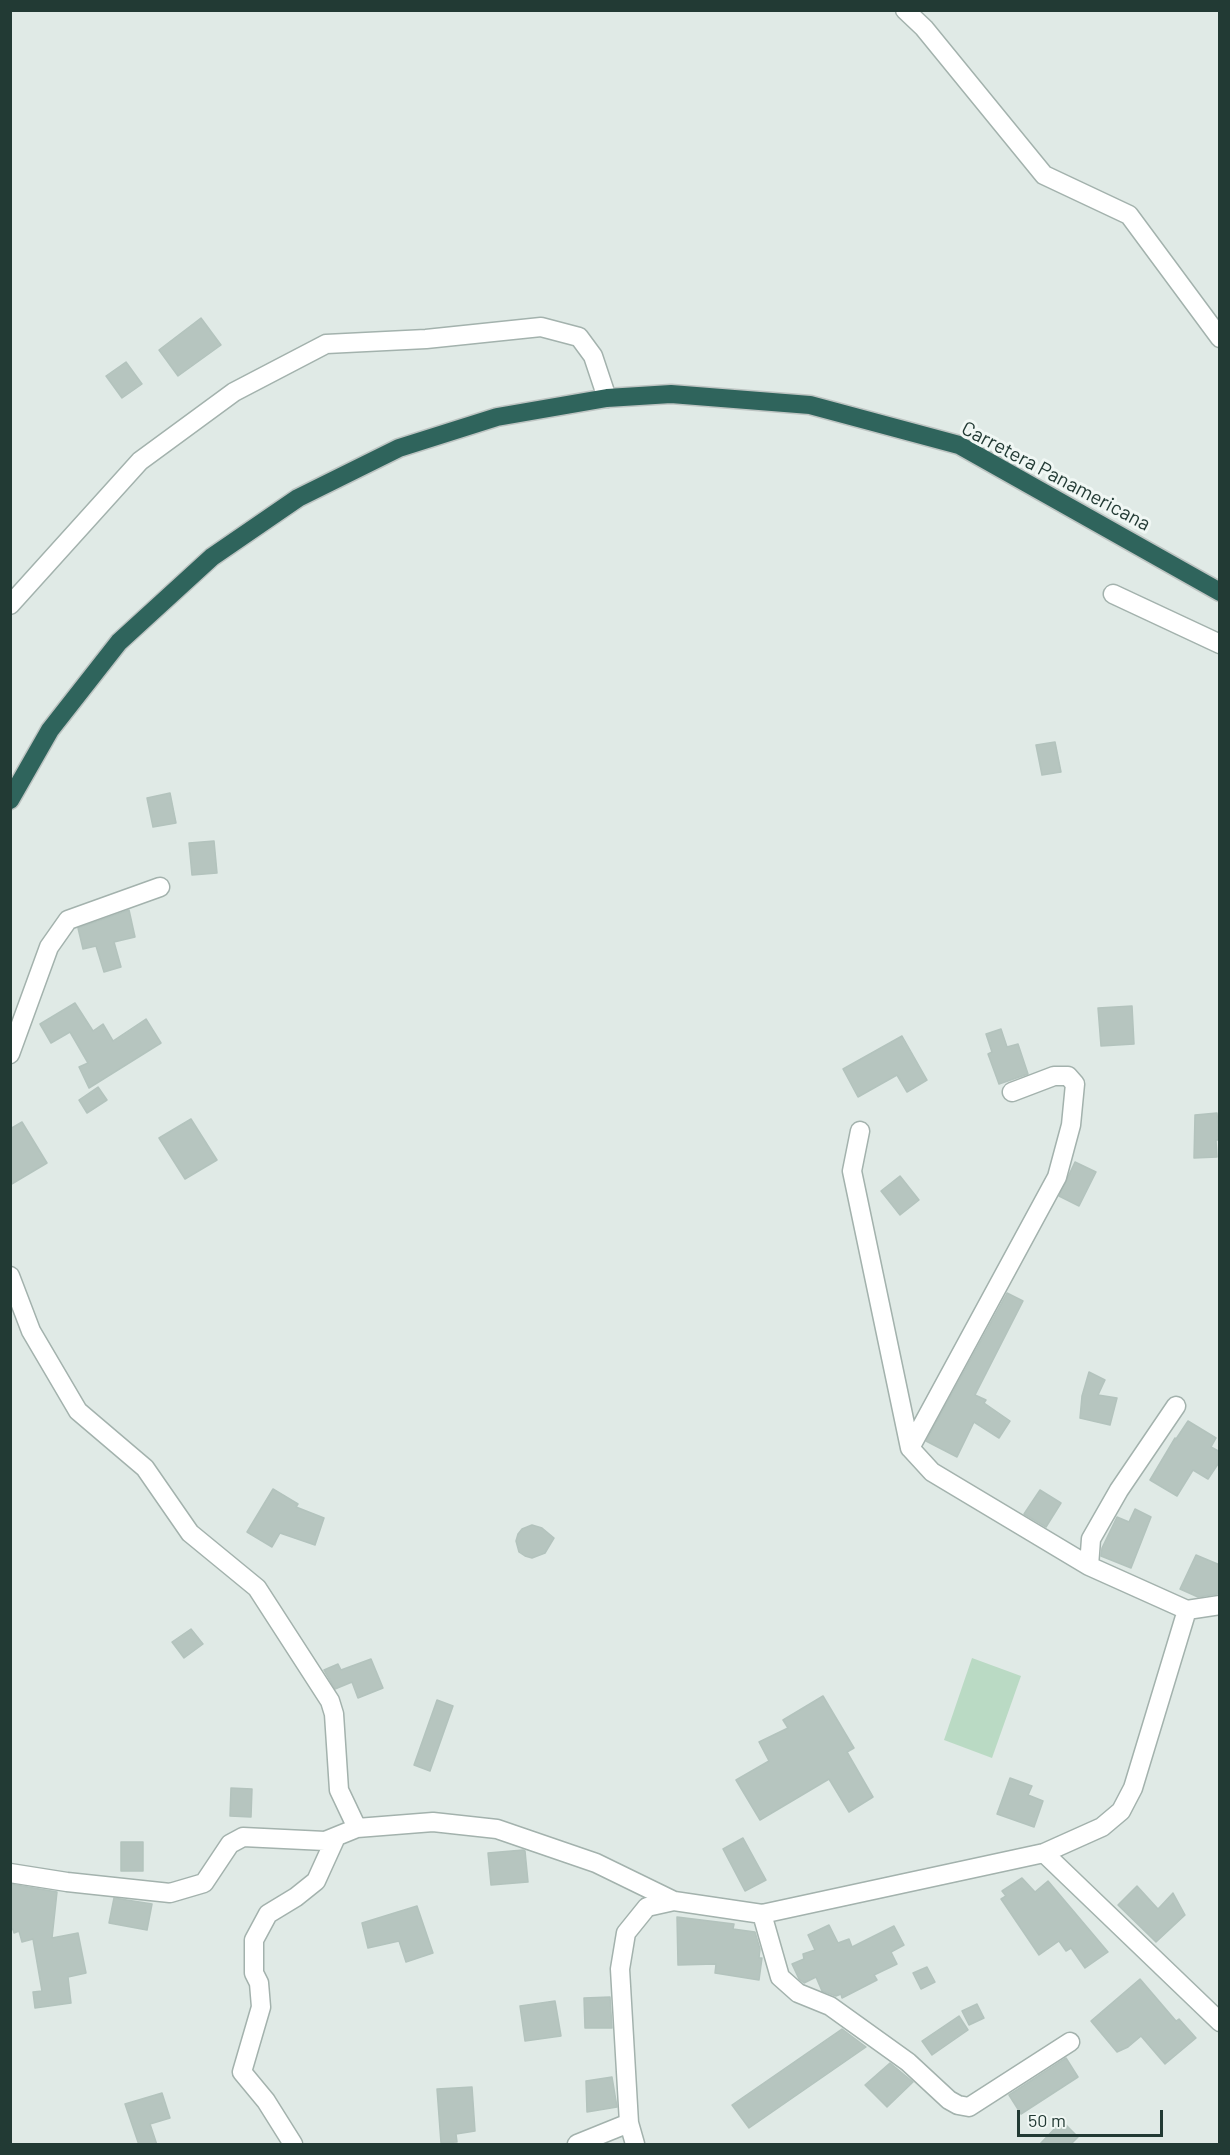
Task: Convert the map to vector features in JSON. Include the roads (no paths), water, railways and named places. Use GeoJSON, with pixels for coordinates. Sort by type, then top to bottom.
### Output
{"type":"FeatureCollection","features":[{"type":"Feature","properties":{"kind":"highway","name":"Carretera Panamericana"},"geometry":{"type":"LineString","coordinates":[[10,800],[50,730],[119,642],[212,557],[298,498],[399,448],[497,417],[607,398],[671,394],[810,405],[959,445],[1220,592]]}},
{"type":"Feature","properties":{"kind":"street"},"geometry":{"type":"LineString","coordinates":[[905,10],[924,28],[1044,175],[1129,215],[1220,338]]}},
{"type":"Feature","properties":{"kind":"street"},"geometry":{"type":"LineString","coordinates":[[10,605],[140,461],[234,392],[326,344],[426,339],[541,327],[579,337],[593,356],[607,398]]}},
{"type":"Feature","properties":{"kind":"street"},"geometry":{"type":"LineString","coordinates":[[1113,594],[1220,644]]}},
{"type":"Feature","properties":{"kind":"street"},"geometry":{"type":"LineString","coordinates":[[10,1054],[50,947],[68,920],[160,887]]}},
{"type":"Feature","properties":{"kind":"street"},"geometry":{"type":"LineString","coordinates":[[910,1448],[1057,1177],[1071,1125],[1075,1084],[1068,1077],[1054,1076],[1012,1092]]}},
{"type":"Feature","properties":{"kind":"street"},"geometry":{"type":"LineString","coordinates":[[860,1131],[852,1171],[910,1448],[932,1472],[1089,1566],[1186,1610],[1220,1605]]}},
{"type":"Feature","properties":{"kind":"street"},"geometry":{"type":"LineString","coordinates":[[10,1276],[31,1331],[78,1411],[145,1468],[190,1533],[257,1588],[330,1701],[334,1714],[339,1790],[357,1828]]}},
{"type":"Feature","properties":{"kind":"street"},"geometry":{"type":"LineString","coordinates":[[1089,1566],[1091,1539],[1119,1490],[1176,1407]]}},
{"type":"Feature","properties":{"kind":"street"},"geometry":{"type":"LineString","coordinates":[[10,1874],[170,1893],[204,1883],[230,1844],[243,1838],[325,1841],[357,1828],[433,1822],[496,1829],[596,1863],[674,1901],[762,1914],[1044,1852],[1102,1827],[1121,1811],[1133,1788],[1186,1610]]}},
{"type":"Feature","properties":{"kind":"street"},"geometry":{"type":"LineString","coordinates":[[293,2145],[266,2101],[243,2072],[261,2007],[259,1983],[254,1973],[254,1940],[268,1914],[296,1897],[316,1881],[336,1838]]}},
{"type":"Feature","properties":{"kind":"street"},"geometry":{"type":"LineString","coordinates":[[1044,1852],[1220,2022]]}},
{"type":"Feature","properties":{"kind":"street"},"geometry":{"type":"LineString","coordinates":[[635,2145],[629,2123],[620,1969],[626,1932],[647,1907],[674,1901]]}},
{"type":"Feature","properties":{"kind":"street"},"geometry":{"type":"LineString","coordinates":[[762,1914],[780,1977],[798,1994],[830,2006],[908,2062],[949,2100],[958,2105],[969,2107],[1070,2042]]}},
{"type":"Feature","properties":{"kind":"street"},"geometry":{"type":"LineString","coordinates":[[577,2145],[629,2123]]}}]}
